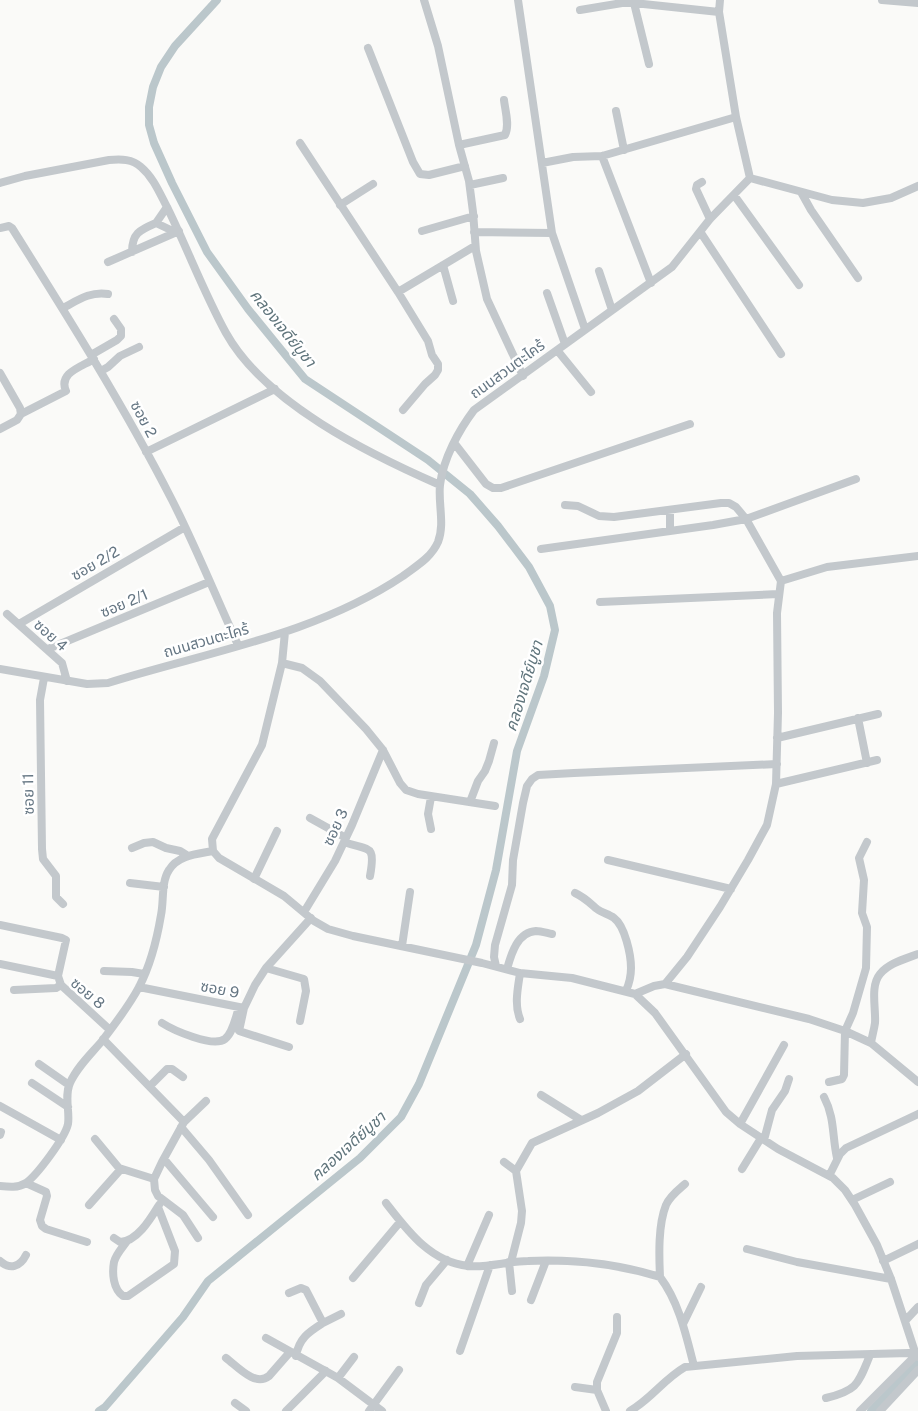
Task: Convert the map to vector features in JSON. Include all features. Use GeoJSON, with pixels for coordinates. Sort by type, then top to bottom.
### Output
{"type":"FeatureCollection","features":[{"type":"Feature","properties":{"kind":"street"},"geometry":{"type":"LineString","coordinates":[[424,0],[438,46],[459,145],[470,185],[478,266],[487,299],[523,376]]}},
{"type":"Feature","properties":{"kind":"street"},"geometry":{"type":"LineString","coordinates":[[518,0],[552,233],[584,329]]}},
{"type":"Feature","properties":{"kind":"street"},"geometry":{"type":"LineString","coordinates":[[720,0],[719,12],[736,117],[750,178],[832,200],[863,203],[892,198],[918,186]]}},
{"type":"Feature","properties":{"kind":"street"},"geometry":{"type":"LineString","coordinates":[[882,0],[918,3]]}},
{"type":"Feature","properties":{"kind":"street"},"geometry":{"type":"LineString","coordinates":[[580,10],[622,3],[634,3],[719,12]]}},
{"type":"Feature","properties":{"kind":"street"},"geometry":{"type":"LineString","coordinates":[[634,3],[648,64]]}},
{"type":"Feature","properties":{"kind":"street"},"geometry":{"type":"LineString","coordinates":[[368,48],[413,162],[420,174],[429,175],[465,166]]}},
{"type":"Feature","properties":{"kind":"street"},"geometry":{"type":"LineString","coordinates":[[459,145],[505,135],[507,123],[504,100]]}},
{"type":"Feature","properties":{"kind":"street"},"geometry":{"type":"LineString","coordinates":[[616,110],[624,150]]}},
{"type":"Feature","properties":{"kind":"street"},"geometry":{"type":"LineString","coordinates":[[542,163],[573,157],[602,156],[736,117]]}},
{"type":"Feature","properties":{"kind":"street"},"geometry":{"type":"LineString","coordinates":[[300,143],[398,292],[428,341],[432,355],[438,364],[438,370],[435,375],[403,410]]}},
{"type":"Feature","properties":{"kind":"street"},"geometry":{"type":"LineString","coordinates":[[602,156],[650,283]]}},
{"type":"Feature","properties":{"kind":"street"},"geometry":{"type":"LineString","coordinates":[[0,183],[25,176],[122,159],[131,161],[149,174],[167,207],[215,312],[237,350],[252,368],[275,389],[339,435],[392,464],[441,481]]}},
{"type":"Feature","properties":{"kind":"street"},"geometry":{"type":"LineString","coordinates":[[470,185],[503,178]]}},
{"type":"Feature","properties":{"kind":"street","name":"ถนนสวนตะไคร้"},"geometry":{"type":"LineString","coordinates":[[0,669],[87,684],[108,683],[285,632],[361,602],[423,562],[438,541],[441,481],[448,458],[465,422],[474,410],[672,267],[701,233],[710,219],[750,178]]}},
{"type":"Feature","properties":{"kind":"street"},"geometry":{"type":"LineString","coordinates":[[702,182],[697,185],[696,189],[710,219]]}},
{"type":"Feature","properties":{"kind":"street"},"geometry":{"type":"LineString","coordinates":[[340,205],[373,184]]}},
{"type":"Feature","properties":{"kind":"street"},"geometry":{"type":"LineString","coordinates":[[801,192],[811,210],[858,278]]}},
{"type":"Feature","properties":{"kind":"street"},"geometry":{"type":"LineString","coordinates":[[734,195],[799,284]]}},
{"type":"Feature","properties":{"kind":"street"},"geometry":{"type":"LineString","coordinates":[[132,252],[132,242],[136,234],[156,223],[167,207]]}},
{"type":"Feature","properties":{"kind":"street"},"geometry":{"type":"LineString","coordinates":[[422,231],[474,216]]}},
{"type":"Feature","properties":{"kind":"street"},"geometry":{"type":"LineString","coordinates":[[156,223],[177,232]]}},
{"type":"Feature","properties":{"kind":"street","name":"ซอย 2"},"geometry":{"type":"LineString","coordinates":[[0,228],[9,226],[12,228],[101,371],[185,526],[238,645]]}},
{"type":"Feature","properties":{"kind":"street"},"geometry":{"type":"LineString","coordinates":[[108,262],[177,232]]}},
{"type":"Feature","properties":{"kind":"street"},"geometry":{"type":"LineString","coordinates":[[474,232],[552,233]]}},
{"type":"Feature","properties":{"kind":"street"},"geometry":{"type":"LineString","coordinates":[[701,233],[781,354]]}},
{"type":"Feature","properties":{"kind":"street"},"geometry":{"type":"LineString","coordinates":[[398,292],[475,246]]}},
{"type":"Feature","properties":{"kind":"street"},"geometry":{"type":"LineString","coordinates":[[443,265],[453,301]]}},
{"type":"Feature","properties":{"kind":"street"},"geometry":{"type":"LineString","coordinates":[[598,271],[612,310]]}},
{"type":"Feature","properties":{"kind":"street"},"geometry":{"type":"LineString","coordinates":[[63,308],[90,294],[98,292],[108,294]]}},
{"type":"Feature","properties":{"kind":"street"},"geometry":{"type":"LineString","coordinates":[[547,293],[565,344]]}},
{"type":"Feature","properties":{"kind":"street"},"geometry":{"type":"LineString","coordinates":[[0,429],[17,420],[21,414],[66,391],[63,382],[66,376],[121,336],[121,329],[114,319]]}},
{"type":"Feature","properties":{"kind":"street"},"geometry":{"type":"LineString","coordinates":[[101,371],[108,368],[120,356],[139,347]]}},
{"type":"Feature","properties":{"kind":"street"},"geometry":{"type":"LineString","coordinates":[[556,350],[591,392]]}},
{"type":"Feature","properties":{"kind":"street"},"geometry":{"type":"LineString","coordinates":[[0,374],[20,408],[21,414]]}},
{"type":"Feature","properties":{"kind":"street"},"geometry":{"type":"LineString","coordinates":[[146,452],[275,389]]}},
{"type":"Feature","properties":{"kind":"street"},"geometry":{"type":"LineString","coordinates":[[454,444],[486,484],[492,488],[501,488],[690,424]]}},
{"type":"Feature","properties":{"kind":"street"},"geometry":{"type":"LineString","coordinates":[[542,549],[746,519],[856,479]]}},
{"type":"Feature","properties":{"kind":"street"},"geometry":{"type":"LineString","coordinates":[[564,505],[573,505],[599,516],[606,516],[729,503],[736,507],[746,519],[781,581],[777,613],[778,738],[776,784],[766,825],[731,889],[686,957],[665,984]]}},
{"type":"Feature","properties":{"kind":"street"},"geometry":{"type":"LineString","coordinates":[[670,510],[670,531]]}},
{"type":"Feature","properties":{"kind":"street","name":"ซอย 2/2"},"geometry":{"type":"LineString","coordinates":[[19,624],[185,526]]}},
{"type":"Feature","properties":{"kind":"street"},"geometry":{"type":"LineString","coordinates":[[781,581],[827,568],[918,556]]}},
{"type":"Feature","properties":{"kind":"street","name":"ซอย 2/1"},"geometry":{"type":"LineString","coordinates":[[48,649],[209,582]]}},
{"type":"Feature","properties":{"kind":"street"},"geometry":{"type":"LineString","coordinates":[[600,602],[778,594]]}},
{"type":"Feature","properties":{"kind":"street","name":"ซอย 4"},"geometry":{"type":"LineString","coordinates":[[8,614],[62,663],[67,681]]}},
{"type":"Feature","properties":{"kind":"street"},"geometry":{"type":"LineString","coordinates":[[285,632],[282,663],[262,745],[212,839],[213,851],[219,858],[284,896],[310,918],[328,929],[520,973],[572,978],[635,994],[655,1013],[726,1112],[763,1139],[829,1176],[845,1190],[877,1245],[916,1351]]}},
{"type":"Feature","properties":{"kind":"street"},"geometry":{"type":"LineString","coordinates":[[282,663],[310,672],[366,729],[383,750],[406,790],[495,806]]}},
{"type":"Feature","properties":{"kind":"street","name":"ซอย 11"},"geometry":{"type":"LineString","coordinates":[[44,678],[40,700],[42,849],[44,859],[56,876],[56,897],[63,904]]}},
{"type":"Feature","properties":{"kind":"street"},"geometry":{"type":"LineString","coordinates":[[778,738],[878,714]]}},
{"type":"Feature","properties":{"kind":"street"},"geometry":{"type":"LineString","coordinates":[[858,718],[867,763]]}},
{"type":"Feature","properties":{"kind":"street"},"geometry":{"type":"LineString","coordinates":[[470,802],[478,781],[485,771],[494,743]]}},
{"type":"Feature","properties":{"kind":"street","name":"ซอย 3"},"geometry":{"type":"LineString","coordinates":[[304,912],[345,840],[383,750]]}},
{"type":"Feature","properties":{"kind":"street"},"geometry":{"type":"LineString","coordinates":[[776,784],[877,760]]}},
{"type":"Feature","properties":{"kind":"street"},"geometry":{"type":"LineString","coordinates":[[496,966],[494,957],[495,945],[512,885],[513,860],[523,803],[527,786],[532,779],[538,775],[777,764]]}},
{"type":"Feature","properties":{"kind":"street"},"geometry":{"type":"LineString","coordinates":[[431,796],[428,814],[431,829]]}},
{"type":"Feature","properties":{"kind":"street"},"geometry":{"type":"LineString","coordinates":[[310,818],[345,840],[370,850],[373,861],[370,876]]}},
{"type":"Feature","properties":{"kind":"street"},"geometry":{"type":"LineString","coordinates":[[254,878],[277,831]]}},
{"type":"Feature","properties":{"kind":"street"},"geometry":{"type":"LineString","coordinates":[[132,848],[144,843],[153,842],[188,856]]}},
{"type":"Feature","properties":{"kind":"street"},"geometry":{"type":"LineString","coordinates":[[829,1082],[842,1079],[844,1075],[846,1031],[866,968],[867,927],[862,914],[864,880],[859,858],[867,842]]}},
{"type":"Feature","properties":{"kind":"street"},"geometry":{"type":"LineString","coordinates":[[0,1186],[13,1187],[26,1183],[34,1176],[61,1140],[68,1125],[67,1092],[75,1073],[110,1030],[139,987],[154,947],[164,887],[169,869],[176,862],[188,856],[213,851]]}},
{"type":"Feature","properties":{"kind":"street"},"geometry":{"type":"LineString","coordinates":[[608,860],[731,889]]}},
{"type":"Feature","properties":{"kind":"street"},"geometry":{"type":"LineString","coordinates":[[130,883],[164,887]]}},
{"type":"Feature","properties":{"kind":"street"},"geometry":{"type":"LineString","coordinates":[[402,946],[410,892]]}},
{"type":"Feature","properties":{"kind":"street"},"geometry":{"type":"LineString","coordinates":[[575,893],[599,911],[613,916],[624,932],[631,968],[626,991]]}},
{"type":"Feature","properties":{"kind":"street","name":"ซอย 9"},"geometry":{"type":"LineString","coordinates":[[139,987],[242,1007],[266,968],[310,918]]}},
{"type":"Feature","properties":{"kind":"street"},"geometry":{"type":"LineString","coordinates":[[0,925],[66,940],[58,976],[62,985]]}},
{"type":"Feature","properties":{"kind":"street"},"geometry":{"type":"LineString","coordinates":[[507,969],[512,951],[525,936],[536,931],[552,934]]}},
{"type":"Feature","properties":{"kind":"street"},"geometry":{"type":"LineString","coordinates":[[871,1042],[875,1026],[874,986],[880,973],[894,963],[918,954]]}},
{"type":"Feature","properties":{"kind":"street"},"geometry":{"type":"LineString","coordinates":[[0,964],[58,976]]}},
{"type":"Feature","properties":{"kind":"street"},"geometry":{"type":"LineString","coordinates":[[266,968],[304,978],[306,991],[300,1021]]}},
{"type":"Feature","properties":{"kind":"street"},"geometry":{"type":"LineString","coordinates":[[104,971],[144,974]]}},
{"type":"Feature","properties":{"kind":"street"},"geometry":{"type":"LineString","coordinates":[[520,973],[516,1001],[520,1019]]}},
{"type":"Feature","properties":{"kind":"street"},"geometry":{"type":"LineString","coordinates":[[635,994],[654,986],[665,984],[809,1019],[846,1031],[871,1042],[918,1082]]}},
{"type":"Feature","properties":{"kind":"street","name":"ซอย 8"},"geometry":{"type":"LineString","coordinates":[[14,990],[56,988],[62,985],[110,1030]]}},
{"type":"Feature","properties":{"kind":"street"},"geometry":{"type":"LineString","coordinates":[[162,1023],[192,1037],[220,1041],[225,1039],[230,1032],[242,1007]]}},
{"type":"Feature","properties":{"kind":"street"},"geometry":{"type":"LineString","coordinates":[[242,1007],[239,1031],[290,1047]]}},
{"type":"Feature","properties":{"kind":"street"},"geometry":{"type":"LineString","coordinates":[[103,1039],[150,1086],[183,1125],[248,1215]]}},
{"type":"Feature","properties":{"kind":"street"},"geometry":{"type":"LineString","coordinates":[[740,1124],[784,1045]]}},
{"type":"Feature","properties":{"kind":"street"},"geometry":{"type":"LineString","coordinates":[[512,1291],[510,1262],[521,1223],[522,1212],[516,1171],[532,1143],[598,1113],[638,1091],[686,1054]]}},
{"type":"Feature","properties":{"kind":"street"},"geometry":{"type":"LineString","coordinates":[[39,1064],[69,1085]]}},
{"type":"Feature","properties":{"kind":"street"},"geometry":{"type":"LineString","coordinates":[[150,1086],[167,1069],[172,1069],[183,1077]]}},
{"type":"Feature","properties":{"kind":"street"},"geometry":{"type":"LineString","coordinates":[[742,1169],[763,1139],[772,1110],[785,1091],[789,1079]]}},
{"type":"Feature","properties":{"kind":"street"},"geometry":{"type":"LineString","coordinates":[[32,1082],[68,1107]]}},
{"type":"Feature","properties":{"kind":"street"},"geometry":{"type":"LineString","coordinates":[[541,1095],[582,1120]]}},
{"type":"Feature","properties":{"kind":"street"},"geometry":{"type":"LineString","coordinates":[[824,1097],[830,1109],[838,1158]]}},
{"type":"Feature","properties":{"kind":"street"},"geometry":{"type":"LineString","coordinates":[[160,1203],[145,1225],[119,1252],[114,1262],[116,1289],[123,1296],[128,1296],[174,1264],[175,1252],[158,1196],[155,1190],[154,1179],[183,1125],[206,1101]]}},
{"type":"Feature","properties":{"kind":"street"},"geometry":{"type":"LineString","coordinates":[[0,1106],[61,1140]]}},
{"type":"Feature","properties":{"kind":"street"},"geometry":{"type":"LineString","coordinates":[[829,1176],[840,1154],[846,1148],[918,1114]]}},
{"type":"Feature","properties":{"kind":"street"},"geometry":{"type":"LineString","coordinates":[[95,1139],[114,1164],[121,1169],[154,1179]]}},
{"type":"Feature","properties":{"kind":"street"},"geometry":{"type":"LineString","coordinates":[[164,1159],[213,1217]]}},
{"type":"Feature","properties":{"kind":"street"},"geometry":{"type":"LineString","coordinates":[[504,1162],[516,1171]]}},
{"type":"Feature","properties":{"kind":"street"},"geometry":{"type":"LineString","coordinates":[[89,1205],[121,1169]]}},
{"type":"Feature","properties":{"kind":"street"},"geometry":{"type":"LineString","coordinates":[[852,1200],[890,1182]]}},
{"type":"Feature","properties":{"kind":"street"},"geometry":{"type":"LineString","coordinates":[[26,1183],[47,1193],[40,1220],[42,1226],[87,1242]]}},
{"type":"Feature","properties":{"kind":"street"},"geometry":{"type":"LineString","coordinates":[[685,1184],[666,1204],[660,1245],[660,1277],[675,1304],[683,1324],[694,1366]]}},
{"type":"Feature","properties":{"kind":"street"},"geometry":{"type":"LineString","coordinates":[[160,1203],[183,1215],[198,1238]]}},
{"type":"Feature","properties":{"kind":"street"},"geometry":{"type":"LineString","coordinates":[[386,1203],[410,1234],[425,1248],[448,1260],[467,1266],[546,1261],[606,1264],[660,1277]]}},
{"type":"Feature","properties":{"kind":"street"},"geometry":{"type":"LineString","coordinates":[[467,1266],[489,1215]]}},
{"type":"Feature","properties":{"kind":"street"},"geometry":{"type":"LineString","coordinates":[[353,1278],[400,1222]]}},
{"type":"Feature","properties":{"kind":"street"},"geometry":{"type":"LineString","coordinates":[[114,1238],[120,1242],[128,1241]]}},
{"type":"Feature","properties":{"kind":"street"},"geometry":{"type":"LineString","coordinates":[[883,1261],[918,1244]]}},
{"type":"Feature","properties":{"kind":"street"},"geometry":{"type":"LineString","coordinates":[[748,1249],[797,1262],[891,1279]]}},
{"type":"Feature","properties":{"kind":"street"},"geometry":{"type":"LineString","coordinates":[[0,1261],[8,1266],[14,1266],[20,1264],[26,1256]]}},
{"type":"Feature","properties":{"kind":"street"},"geometry":{"type":"LineString","coordinates":[[419,1303],[426,1285],[448,1260]]}},
{"type":"Feature","properties":{"kind":"street"},"geometry":{"type":"LineString","coordinates":[[531,1300],[546,1261]]}},
{"type":"Feature","properties":{"kind":"street"},"geometry":{"type":"LineString","coordinates":[[460,1351],[490,1265]]}},
{"type":"Feature","properties":{"kind":"street"},"geometry":{"type":"LineString","coordinates":[[683,1324],[701,1287]]}},
{"type":"Feature","properties":{"kind":"street"},"geometry":{"type":"LineString","coordinates":[[289,1293],[301,1288],[306,1290],[323,1323]]}},
{"type":"Feature","properties":{"kind":"street"},"geometry":{"type":"LineString","coordinates":[[905,1321],[918,1307]]}},
{"type":"Feature","properties":{"kind":"street"},"geometry":{"type":"LineString","coordinates":[[226,1358],[252,1378],[265,1379],[293,1354],[301,1340],[311,1330],[341,1314]]}},
{"type":"Feature","properties":{"kind":"street"},"geometry":{"type":"LineString","coordinates":[[606,1411],[597,1390],[597,1382],[617,1333],[616,1317]]}},
{"type":"Feature","properties":{"kind":"street"},"geometry":{"type":"LineString","coordinates":[[266,1338],[338,1378],[372,1408],[382,1411]]}},
{"type":"Feature","properties":{"kind":"street"},"geometry":{"type":"LineString","coordinates":[[630,1411],[643,1403],[674,1373],[685,1367],[797,1356],[870,1355],[916,1351]]}},
{"type":"Feature","properties":{"kind":"street"},"geometry":{"type":"LineString","coordinates":[[860,1411],[916,1351]]}},
{"type":"Feature","properties":{"kind":"street"},"geometry":{"type":"LineString","coordinates":[[826,1398],[850,1390],[857,1384],[870,1355]]}},
{"type":"Feature","properties":{"kind":"street"},"geometry":{"type":"LineString","coordinates":[[338,1378],[354,1358]]}},
{"type":"Feature","properties":{"kind":"street"},"geometry":{"type":"LineString","coordinates":[[372,1408],[400,1370]]}},
{"type":"Feature","properties":{"kind":"street"},"geometry":{"type":"LineString","coordinates":[[880,1411],[918,1370]]}},
{"type":"Feature","properties":{"kind":"street"},"geometry":{"type":"LineString","coordinates":[[286,1411],[326,1371]]}},
{"type":"Feature","properties":{"kind":"street"},"geometry":{"type":"LineString","coordinates":[[575,1387],[597,1390]]}},
{"type":"Feature","properties":{"kind":"street"},"geometry":{"type":"LineString","coordinates":[[235,1403],[246,1411]]}},
{"type":"Feature","properties":{"kind":"waterway","name":"คลองเจดีย์บูชา"},"geometry":{"type":"LineString","coordinates":[[99,1411],[105,1407],[183,1317],[208,1281],[360,1158],[401,1117],[419,1084],[476,945],[496,870],[517,751],[544,676],[555,630],[550,606],[529,567],[498,526],[470,494],[428,460],[305,379],[248,309],[207,252],[154,143],[149,125],[149,107],[153,87],[161,67],[175,46],[217,0]]}},
{"type":"Feature","properties":{"kind":"waterway"},"geometry":{"type":"LineString","coordinates":[[871,1411],[916,1364]]}}]}
